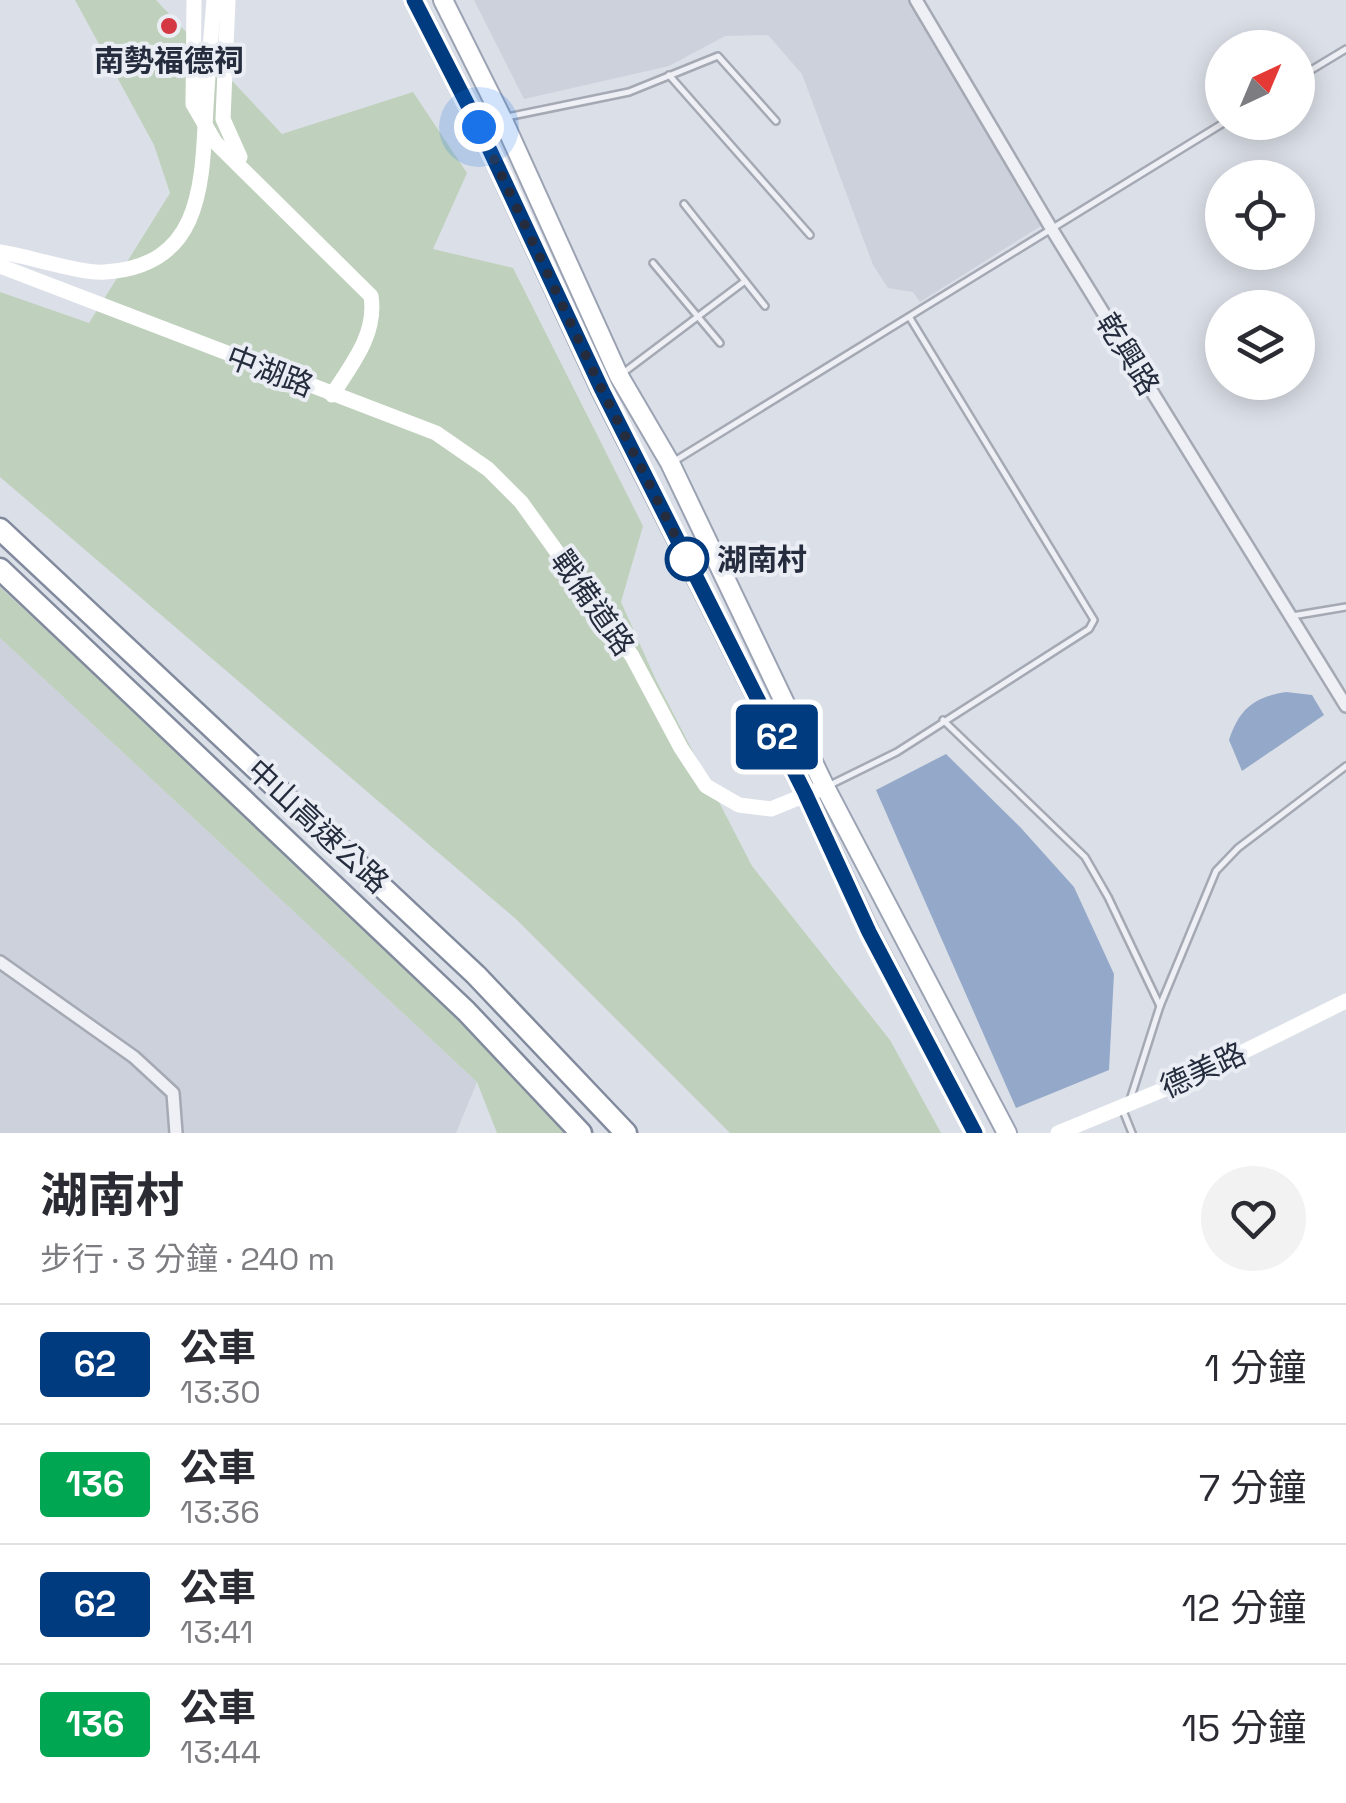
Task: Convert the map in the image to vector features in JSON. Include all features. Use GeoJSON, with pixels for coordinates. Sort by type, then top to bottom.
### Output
{"type":"FeatureCollection","features":[{"type":"Feature","properties":{"kind":"highway","name":"中山高速公路"},"geometry":{"type":"LineString","coordinates":[[0,529],[476,975],[626,1133]]}},
{"type":"Feature","properties":{"kind":"highway","name":"中山高速公路"},"geometry":{"type":"LineString","coordinates":[[0,569],[466,1011],[581,1133]]}},
{"type":"Feature","properties":{"kind":"main road"},"geometry":{"type":"LineString","coordinates":[[414,0],[479,127],[602,390],[805,793],[869,932],[975,1133]]}},
{"type":"Feature","properties":{"kind":"main road"},"geometry":{"type":"LineString","coordinates":[[443,0],[502,118],[620,376],[670,463],[825,787],[1008,1133]]}},
{"type":"Feature","properties":{"kind":"street"},"geometry":{"type":"LineString","coordinates":[[0,252],[100,273],[145,267],[172,247],[192,217],[202,186],[214,0]]}},
{"type":"Feature","properties":{"kind":"street","name":"乾興路"},"geometry":{"type":"LineString","coordinates":[[916,0],[1050,228],[1346,706]]}},
{"type":"Feature","properties":{"kind":"street","name":"中湖路"},"geometry":{"type":"LineString","coordinates":[[0,266],[332,395],[368,336],[374,316],[371,296],[215,142],[193,104],[193,11]]}},
{"type":"Feature","properties":{"kind":"street","name":"中湖路"},"geometry":{"type":"LineString","coordinates":[[226,13],[223,119],[230,141],[250,174]]}},
{"type":"Feature","properties":{"kind":"street","name":"戰備道路"},"geometry":{"type":"LineString","coordinates":[[332,395],[436,433],[488,469],[522,502],[632,656],[706,786],[739,805],[771,809],[825,787]]}},
{"type":"Feature","properties":{"kind":"street"},"geometry":{"type":"LineString","coordinates":[[0,962],[134,1057],[173,1093],[176,1133]]}},
{"type":"Feature","properties":{"kind":"street","name":"德美路"},"geometry":{"type":"LineString","coordinates":[[1058,1133],[1182,1082],[1346,1001]]}},
{"type":"Feature","properties":{"kind":"lane"},"geometry":{"type":"LineString","coordinates":[[193,11],[226,13]]}},
{"type":"Feature","properties":{"kind":"lane"},"geometry":{"type":"LineString","coordinates":[[1315,68],[1346,49]]}},
{"type":"Feature","properties":{"kind":"lane"},"geometry":{"type":"LineString","coordinates":[[479,127],[502,118],[629,92],[718,56],[776,121]]}},
{"type":"Feature","properties":{"kind":"lane"},"geometry":{"type":"LineString","coordinates":[[669,74],[810,236]]}},
{"type":"Feature","properties":{"kind":"lane"},"geometry":{"type":"LineString","coordinates":[[670,463],[1205,134]]}},
{"type":"Feature","properties":{"kind":"lane"},"geometry":{"type":"LineString","coordinates":[[684,204],[765,306]]}},
{"type":"Feature","properties":{"kind":"lane"},"geometry":{"type":"LineString","coordinates":[[652,263],[720,343]]}},
{"type":"Feature","properties":{"kind":"lane"},"geometry":{"type":"LineString","coordinates":[[602,390],[745,280]]}},
{"type":"Feature","properties":{"kind":"lane"},"geometry":{"type":"LineString","coordinates":[[825,787],[897,752],[1090,629],[1094,620],[910,318]]}},
{"type":"Feature","properties":{"kind":"lane"},"geometry":{"type":"LineString","coordinates":[[1292,616],[1346,607]]}},
{"type":"Feature","properties":{"kind":"lane"},"geometry":{"type":"LineString","coordinates":[[943,720],[1085,857],[1108,896],[1160,1006]]}},
{"type":"Feature","properties":{"kind":"lane"},"geometry":{"type":"LineString","coordinates":[[1132,1133],[1125,1105],[1160,1006],[1216,871],[1238,848],[1346,766]]}},
{"type":"Feature","properties":{"kind":"shaded area"},"geometry":{"type":"Polygon","coordinates":[[[474,0],[909,0],[1044,224],[920,302],[913,292],[888,288],[873,265],[802,74],[768,35],[725,36],[669,66],[524,99],[474,0]]]}},
{"type":"Feature","properties":{"kind":"shaded area"},"geometry":{"type":"Polygon","coordinates":[[[0,638],[477,1082],[456,1133],[0,1133],[0,638]]]}},
{"type":"Feature","properties":{"kind":"green space"},"geometry":{"type":"Polygon","coordinates":[[[75,0],[156,0],[282,134],[413,92],[467,173],[433,249],[513,268],[643,526],[621,602],[656,680],[752,866],[890,1040],[941,1133],[730,1133],[517,920],[0,477],[0,292],[89,323],[170,193],[154,145],[75,0]]]}},
{"type":"Feature","properties":{"kind":"green space"},"geometry":{"type":"Polygon","coordinates":[[[0,587],[184,757],[505,1065],[567,1133],[497,1133],[477,1082],[0,638],[0,587]]]}},
{"type":"Feature","properties":{"kind":"water"},"geometry":{"type":"Polygon","coordinates":[[[1286,692],[1312,695],[1324,715],[1242,771],[1229,740],[1238,720],[1257,701],[1286,692]]]}},
{"type":"Feature","properties":{"kind":"water"},"geometry":{"type":"Polygon","coordinates":[[[946,754],[1074,887],[1114,974],[1109,1070],[1016,1108],[876,790],[946,754]]]}},
{"type":"Feature","properties":{"kind":"bus line","name":"62"},"geometry":{"type":"LineString","coordinates":[[414,0],[479,127],[602,390],[805,793],[869,932],[975,1133]]}},
{"type":"Feature","properties":{"kind":"place","name":"南勢福德祠"},"geometry":{"type":"Point","coordinates":[169,26]}},
{"type":"Feature","properties":{"kind":"place","name":"湖南村"},"geometry":{"type":"Point","coordinates":[687,559]}},
{"type":"Feature","properties":{"kind":"route"},"geometry":{"type":"LineString","coordinates":[[479,127],[602,390],[687,559]]}}]}
